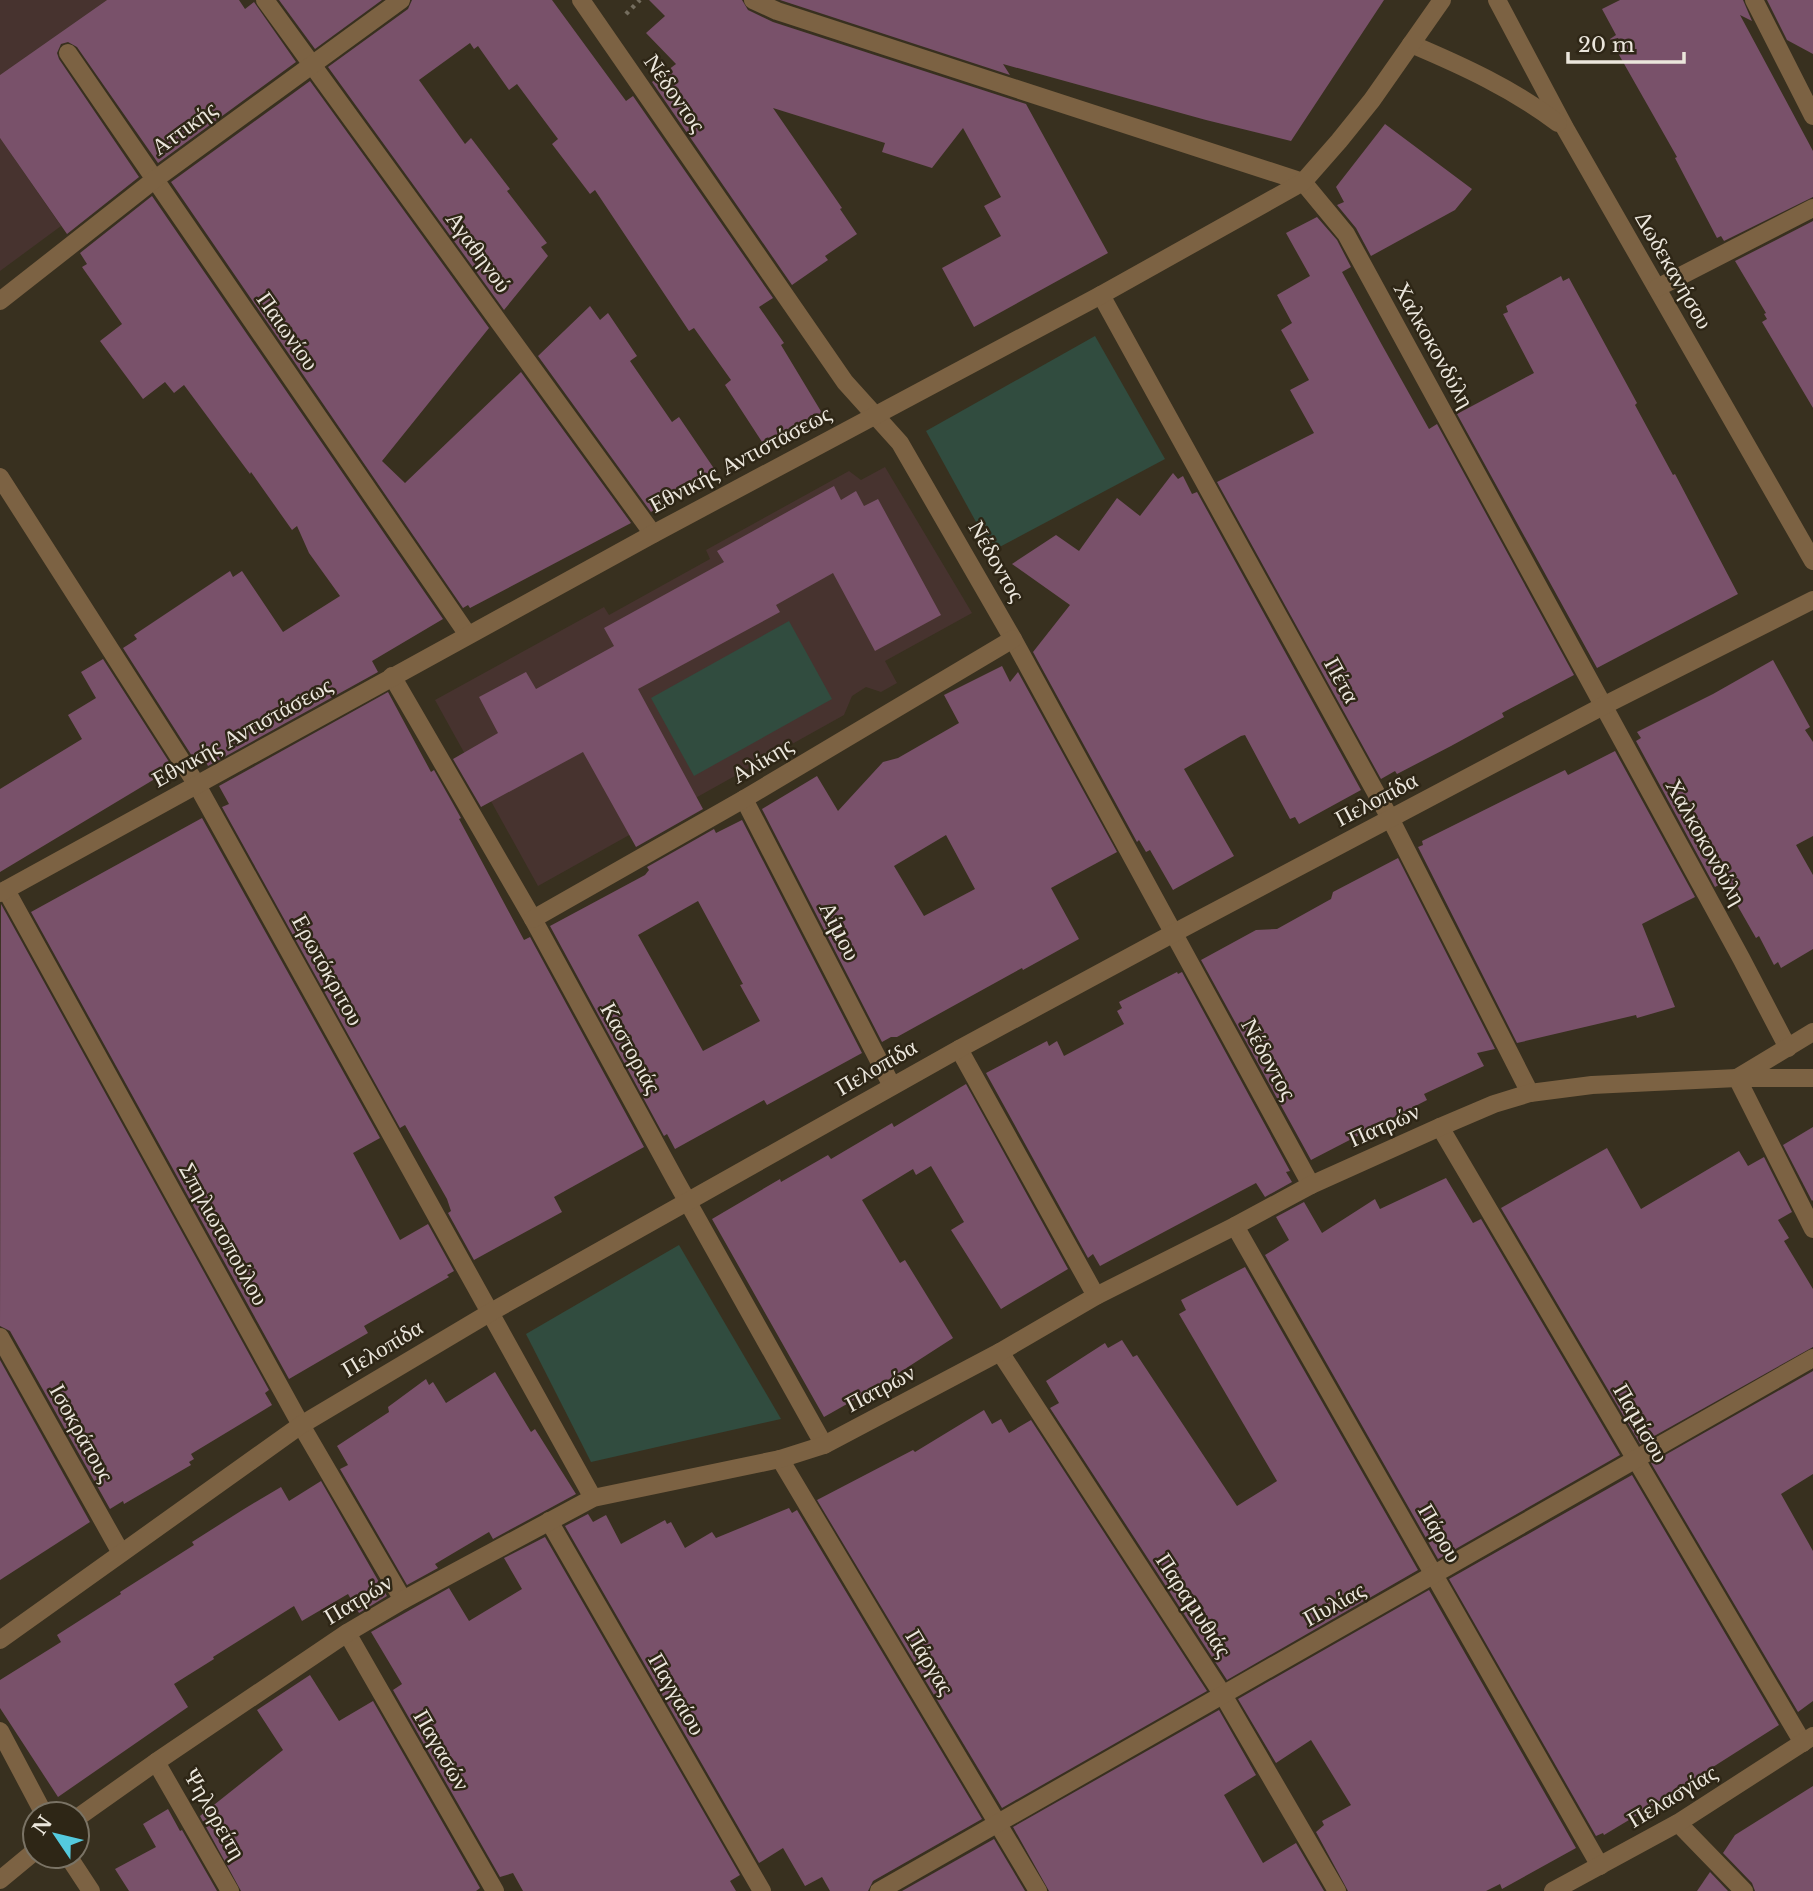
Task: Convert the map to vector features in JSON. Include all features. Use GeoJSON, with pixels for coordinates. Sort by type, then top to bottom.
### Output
{"type":"FeatureCollection","features":[{"type":"Feature","properties":{"kind":"street","name":"Αγαθηνού"},"geometry":{"type":"LineString","coordinates":[[265,0],[653,534]]}},
{"type":"Feature","properties":{"kind":"street","name":"Αττικής"},"geometry":{"type":"LineString","coordinates":[[0,301],[154,180],[401,0]]}},
{"type":"Feature","properties":{"kind":"street","name":"Νέδοντος"},"geometry":{"type":"LineString","coordinates":[[581,0],[845,382],[900,443],[1013,639],[1311,1185]]}},
{"type":"Feature","properties":{"kind":"street"},"geometry":{"type":"LineString","coordinates":[[753,0],[777,11],[1303,182]]}},
{"type":"Feature","properties":{"kind":"street","name":"Εθνικής Αντιστάσεως"},"geometry":{"type":"LineString","coordinates":[[3,892],[392,676],[1101,295],[1303,182],[1339,141],[1442,0]]}},
{"type":"Feature","properties":{"kind":"street","name":"Δωδεκανήσου"},"geometry":{"type":"LineString","coordinates":[[1497,0],[1565,128],[1813,561]]}},
{"type":"Feature","properties":{"kind":"street"},"geometry":{"type":"LineString","coordinates":[[1754,0],[1813,116]]}},
{"type":"Feature","properties":{"kind":"street"},"geometry":{"type":"LineString","coordinates":[[1411,44],[1503,86],[1565,128]]}},
{"type":"Feature","properties":{"kind":"street","name":"Παιωνίου"},"geometry":{"type":"LineString","coordinates":[[68,53],[468,635]]}},
{"type":"Feature","properties":{"kind":"street","name":"Χαλκοκονδύλη"},"geometry":{"type":"LineString","coordinates":[[1303,182],[1346,234],[1788,1048]]}},
{"type":"Feature","properties":{"kind":"street"},"geometry":{"type":"LineString","coordinates":[[1657,288],[1813,208]]}},
{"type":"Feature","properties":{"kind":"street","name":"Πέτα"},"geometry":{"type":"LineString","coordinates":[[1101,295],[1391,820],[1530,1093]]}},
{"type":"Feature","properties":{"kind":"street","name":"Ερωτόκριτου"},"geometry":{"type":"LineString","coordinates":[[0,477],[197,785],[593,1498]]}},
{"type":"Feature","properties":{"kind":"street","name":"Πελοπίδα"},"geometry":{"type":"LineString","coordinates":[[0,1640],[301,1425],[491,1312],[892,1086],[1172,933],[1603,706],[1813,600]]}},
{"type":"Feature","properties":{"kind":"street","name":"Αλίκης"},"geometry":{"type":"LineString","coordinates":[[533,919],[744,799],[1013,639]]}},
{"type":"Feature","properties":{"kind":"street","name":"Καστοριάς"},"geometry":{"type":"LineString","coordinates":[[392,676],[533,919],[824,1445]]}},
{"type":"Feature","properties":{"kind":"street","name":"Αίμου"},"geometry":{"type":"LineString","coordinates":[[744,799],[892,1086]]}},
{"type":"Feature","properties":{"kind":"street","name":"Σπηλιωτοπούλου"},"geometry":{"type":"LineString","coordinates":[[3,892],[301,1425],[403,1600]]}},
{"type":"Feature","properties":{"kind":"street","name":"Πατρών"},"geometry":{"type":"LineString","coordinates":[[1737,1078],[1813,1032]]}},
{"type":"Feature","properties":{"kind":"street"},"geometry":{"type":"LineString","coordinates":[[959,1049],[1096,1296]]}},
{"type":"Feature","properties":{"kind":"street","name":"Πατρών"},"geometry":{"type":"LineString","coordinates":[[91,1808],[347,1633],[593,1498],[780,1459],[824,1445],[1000,1352],[1096,1296],[1311,1185],[1494,1104],[1530,1093],[1592,1085],[1813,1077]]}},
{"type":"Feature","properties":{"kind":"street"},"geometry":{"type":"LineString","coordinates":[[1737,1078],[1813,1229]]}},
{"type":"Feature","properties":{"kind":"street","name":"Παμίσου"},"geometry":{"type":"LineString","coordinates":[[1440,1127],[1635,1461],[1808,1740]]}},
{"type":"Feature","properties":{"kind":"street","name":"Πάρου"},"geometry":{"type":"LineString","coordinates":[[1236,1226],[1600,1866]]}},
{"type":"Feature","properties":{"kind":"street","name":"Ισοκράτους"},"geometry":{"type":"LineString","coordinates":[[0,1337],[121,1553]]}},
{"type":"Feature","properties":{"kind":"street","name":"Παραμυθιάς"},"geometry":{"type":"LineString","coordinates":[[1000,1352],[1223,1695],[1337,1891]]}},
{"type":"Feature","properties":{"kind":"street","name":"Πυλίας"},"geometry":{"type":"LineString","coordinates":[[879,1891],[1813,1358]]}},
{"type":"Feature","properties":{"kind":"street","name":"Πάργας"},"geometry":{"type":"LineString","coordinates":[[780,1459],[1038,1891]]}},
{"type":"Feature","properties":{"kind":"street","name":"Παγγαίου"},"geometry":{"type":"LineString","coordinates":[[549,1521],[762,1891]]}},
{"type":"Feature","properties":{"kind":"street","name":"Παγασών"},"geometry":{"type":"LineString","coordinates":[[347,1633],[495,1891]]}},
{"type":"Feature","properties":{"kind":"street"},"geometry":{"type":"LineString","coordinates":[[0,1731],[37,1800]]}},
{"type":"Feature","properties":{"kind":"street","name":"Πελασγίας"},"geometry":{"type":"LineString","coordinates":[[1553,1891],[1678,1823],[1808,1740]]}},
{"type":"Feature","properties":{"kind":"street","name":"Ψηλορείτη"},"geometry":{"type":"LineString","coordinates":[[156,1762],[230,1891]]}},
{"type":"Feature","properties":{"kind":"street"},"geometry":{"type":"LineString","coordinates":[[1678,1823],[1744,1891]]}},
{"type":"Feature","properties":{"kind":"street"},"geometry":{"type":"LineString","coordinates":[[0,1880],[21,1863]]}},
{"type":"Feature","properties":{"kind":"street"},"geometry":{"type":"LineString","coordinates":[[77,1870],[91,1891]]}},
{"type":"Feature","properties":{"kind":"shaded area"},"geometry":{"type":"Polygon","coordinates":[[[0,0],[107,0],[0,75],[0,0]]]}},
{"type":"Feature","properties":{"kind":"shaded area"},"geometry":{"type":"Polygon","coordinates":[[[0,138],[61,226],[0,271],[0,138]]]}},
{"type":"Feature","properties":{"kind":"shaded area"},"geometry":{"type":"Polygon","coordinates":[[[885,467],[972,613],[885,661],[897,683],[881,692],[866,687],[852,696],[844,715],[538,886],[435,700],[604,607],[609,615],[710,559],[706,550],[849,471],[861,480],[885,467]]]}},
{"type":"Feature","properties":{"kind":"green space"},"geometry":{"type":"Polygon","coordinates":[[[1095,336],[1165,459],[992,551],[926,431],[1095,336]]]}},
{"type":"Feature","properties":{"kind":"green space"},"geometry":{"type":"Polygon","coordinates":[[[789,621],[832,699],[694,776],[651,698],[789,621]]]}},
{"type":"Feature","properties":{"kind":"green space"},"geometry":{"type":"Polygon","coordinates":[[[679,1245],[781,1419],[591,1462],[526,1334],[679,1245]]]}},
{"type":"Feature","properties":{"kind":"building"},"geometry":{"type":"Polygon","coordinates":[[[107,0],[239,0],[245,9],[254,2],[296,62],[158,163],[77,47],[68,42],[61,44],[57,53],[59,59],[139,177],[67,234],[0,138],[0,75],[107,0]]]}},
{"type":"Feature","properties":{"kind":"building"},"geometry":{"type":"Polygon","coordinates":[[[279,0],[382,0],[315,49],[279,0]]]}},
{"type":"Feature","properties":{"kind":"building"},"geometry":{"type":"Polygon","coordinates":[[[412,0],[552,0],[626,101],[633,96],[773,298],[759,307],[784,343],[781,345],[822,413],[764,445],[725,385],[731,380],[694,328],[689,331],[595,190],[590,194],[552,144],[558,139],[517,84],[509,90],[478,46],[474,49],[470,43],[419,80],[465,144],[471,138],[547,243],[541,247],[548,256],[504,310],[328,67],[408,9],[412,0]]]}},
{"type":"Feature","properties":{"kind":"building"},"geometry":{"type":"Polygon","coordinates":[[[649,0],[742,0],[748,10],[773,22],[1026,104],[1108,253],[974,327],[942,268],[1001,236],[984,206],[1001,197],[963,128],[932,168],[882,152],[885,143],[773,108],[857,234],[825,256],[828,260],[792,285],[652,82],[676,64],[646,33],[665,16],[649,0]]]}},
{"type":"Feature","properties":{"kind":"building"},"geometry":{"type":"Polygon","coordinates":[[[780,0],[1384,0],[1291,141],[1003,64],[1010,75],[780,0]]]}},
{"type":"Feature","properties":{"kind":"building"},"geometry":{"type":"Polygon","coordinates":[[[1620,0],[1743,0],[1752,21],[1740,15],[1813,151],[1813,197],[1724,241],[1721,236],[1717,238],[1675,158],[1677,157],[1610,39],[1616,35],[1602,9],[1620,0]]]}},
{"type":"Feature","properties":{"kind":"building"},"geometry":{"type":"Polygon","coordinates":[[[1767,0],[1813,0],[1813,54],[1787,40],[1767,0]]]}},
{"type":"Feature","properties":{"kind":"building"},"geometry":{"type":"Polygon","coordinates":[[[310,81],[489,328],[382,461],[405,483],[521,372],[631,523],[470,608],[468,605],[463,608],[171,182],[310,81]]]}},
{"type":"Feature","properties":{"kind":"building"},"geometry":{"type":"Polygon","coordinates":[[[1385,124],[1472,189],[1455,210],[1371,256],[1356,228],[1337,205],[1344,202],[1336,187],[1385,124]]]}},
{"type":"Feature","properties":{"kind":"building"},"geometry":{"type":"Polygon","coordinates":[[[152,196],[443,619],[372,661],[378,672],[208,766],[200,751],[192,756],[123,648],[137,639],[134,635],[230,571],[233,577],[242,571],[283,632],[340,596],[309,553],[297,526],[292,530],[184,385],[174,393],[165,382],[143,399],[100,341],[122,324],[82,267],[87,264],[80,253],[152,196]]]}},
{"type":"Feature","properties":{"kind":"building"},"geometry":{"type":"Polygon","coordinates":[[[1317,217],[1337,240],[1351,267],[1342,272],[1429,429],[1437,424],[1574,675],[1502,713],[1504,717],[1451,746],[1397,774],[1395,771],[1381,779],[1217,482],[1314,433],[1290,390],[1309,380],[1281,330],[1292,323],[1277,295],[1310,276],[1286,233],[1317,217]]]}},
{"type":"Feature","properties":{"kind":"building"},"geometry":{"type":"Polygon","coordinates":[[[1813,221],[1813,408],[1762,322],[1767,319],[1764,314],[1766,313],[1735,261],[1813,221]]]}},
{"type":"Feature","properties":{"kind":"building"},"geometry":{"type":"Polygon","coordinates":[[[1561,276],[1563,281],[1569,278],[1738,594],[1597,668],[1457,414],[1534,373],[1503,314],[1508,312],[1506,306],[1561,276]]]}},
{"type":"Feature","properties":{"kind":"building"},"geometry":{"type":"Polygon","coordinates":[[[590,306],[600,320],[608,313],[637,356],[630,361],[672,422],[679,417],[715,470],[651,512],[538,356],[590,306]]]}},
{"type":"Feature","properties":{"kind":"building"},"geometry":{"type":"Polygon","coordinates":[[[1173,473],[1178,479],[1183,476],[1192,494],[1197,492],[1361,790],[1299,824],[1295,817],[1290,819],[1245,735],[1241,736],[1184,769],[1234,856],[1173,890],[1150,850],[1146,852],[1139,840],[1137,842],[1033,652],[1070,605],[1012,564],[1056,535],[1079,551],[1117,498],[1140,516],[1173,473]]]}},
{"type":"Feature","properties":{"kind":"building"},"geometry":{"type":"Polygon","coordinates":[[[834,486],[841,500],[856,491],[864,506],[878,499],[941,615],[875,651],[833,573],[776,605],[780,612],[638,689],[703,809],[636,847],[583,752],[481,807],[453,759],[498,733],[479,697],[526,672],[536,689],[614,646],[604,628],[724,562],[717,551],[834,486]]]}},
{"type":"Feature","properties":{"kind":"building"},"geometry":{"type":"Polygon","coordinates":[[[103,659],[173,768],[0,872],[0,789],[82,739],[68,715],[96,698],[81,672],[103,659]]]}},
{"type":"Feature","properties":{"kind":"building"},"geometry":{"type":"Polygon","coordinates":[[[1773,660],[1810,727],[1805,730],[1813,742],[1813,836],[1796,845],[1813,875],[1813,949],[1781,968],[1778,962],[1774,965],[1759,936],[1756,938],[1724,882],[1715,887],[1636,741],[1641,738],[1637,732],[1773,660]]]}},
{"type":"Feature","properties":{"kind":"building"},"geometry":{"type":"Polygon","coordinates":[[[1002,666],[1010,682],[1018,672],[1117,852],[1051,888],[1079,939],[897,1037],[882,1042],[762,809],[817,776],[838,811],[883,762],[898,758],[959,723],[944,695],[1002,666]],[[946,835],[894,866],[924,916],[975,889],[946,835]]]}},
{"type":"Feature","properties":{"kind":"building"},"geometry":{"type":"Polygon","coordinates":[[[388,692],[431,772],[434,770],[461,818],[459,819],[524,940],[530,937],[644,1147],[554,1197],[562,1212],[474,1260],[448,1213],[451,1211],[447,1199],[405,1125],[400,1128],[222,807],[229,804],[219,786],[388,692]]]}},
{"type":"Feature","properties":{"kind":"building"},"geometry":{"type":"Polygon","coordinates":[[[1615,751],[1695,897],[1642,924],[1675,1007],[1637,1018],[1636,1015],[1517,1043],[1418,847],[1423,845],[1422,841],[1565,770],[1568,775],[1615,751]]]}},
{"type":"Feature","properties":{"kind":"building"},"geometry":{"type":"Polygon","coordinates":[[[202,818],[380,1138],[353,1153],[400,1240],[428,1224],[454,1271],[447,1275],[449,1277],[364,1326],[368,1333],[289,1379],[31,912],[202,818]]]}},
{"type":"Feature","properties":{"kind":"building"},"geometry":{"type":"Polygon","coordinates":[[[742,820],[862,1053],[767,1105],[764,1100],[675,1149],[667,1134],[664,1136],[550,926],[645,875],[649,870],[647,867],[714,829],[716,833],[742,820]],[[698,901],[638,935],[703,1051],[760,1021],[740,985],[743,984],[698,901]]]}},
{"type":"Feature","properties":{"kind":"building"},"geometry":{"type":"Polygon","coordinates":[[[1398,858],[1495,1049],[1477,1053],[1484,1066],[1424,1094],[1427,1100],[1311,1160],[1201,960],[1256,930],[1277,929],[1331,899],[1333,892],[1398,858]]]}},
{"type":"Feature","properties":{"kind":"building"},"geometry":{"type":"Polygon","coordinates":[[[1,904],[269,1390],[265,1393],[272,1405],[191,1454],[194,1459],[189,1462],[191,1465],[124,1504],[123,1501],[110,1509],[10,1331],[0,1326],[1,904]]]}},
{"type":"Feature","properties":{"kind":"building"},"geometry":{"type":"Polygon","coordinates":[[[1177,972],[1182,972],[1290,1171],[1286,1172],[1292,1182],[1265,1197],[1256,1183],[1100,1266],[1093,1254],[1088,1258],[986,1073],[1047,1041],[1049,1046],[1057,1041],[1064,1056],[1124,1024],[1117,1011],[1122,1008],[1119,1002],[1177,972]]]}},
{"type":"Feature","properties":{"kind":"building"},"geometry":{"type":"Polygon","coordinates":[[[966,1084],[1068,1269],[1001,1309],[951,1230],[964,1222],[931,1166],[916,1175],[913,1169],[862,1200],[900,1263],[905,1260],[953,1338],[824,1417],[712,1219],[780,1179],[781,1182],[828,1155],[831,1159],[892,1123],[894,1127],[966,1084]]]}},
{"type":"Feature","properties":{"kind":"building"},"geometry":{"type":"Polygon","coordinates":[[[1813,1127],[1813,1200],[1812,1201],[1783,1145],[1813,1127]]]}},
{"type":"Feature","properties":{"kind":"building"},"geometry":{"type":"Polygon","coordinates":[[[1607,1148],[1641,1209],[1739,1151],[1748,1166],[1764,1157],[1792,1212],[1778,1220],[1789,1238],[1784,1241],[1813,1289],[1813,1347],[1640,1444],[1501,1208],[1607,1148]]]}},
{"type":"Feature","properties":{"kind":"building"},"geometry":{"type":"Polygon","coordinates":[[[1446,1178],[1473,1223],[1481,1219],[1620,1455],[1438,1559],[1265,1255],[1289,1240],[1276,1217],[1304,1202],[1322,1233],[1375,1199],[1380,1209],[1446,1178]]]}},
{"type":"Feature","properties":{"kind":"building"},"geometry":{"type":"Polygon","coordinates":[[[1245,1267],[1418,1570],[1227,1680],[1050,1408],[1059,1403],[1046,1381],[1105,1343],[1108,1348],[1122,1340],[1133,1357],[1137,1355],[1237,1506],[1277,1481],[1179,1314],[1186,1310],[1181,1300],[1245,1267]]]}},
{"type":"Feature","properties":{"kind":"building"},"geometry":{"type":"Polygon","coordinates":[[[0,1360],[90,1522],[0,1580],[0,1360]]]}},
{"type":"Feature","properties":{"kind":"building"},"geometry":{"type":"Polygon","coordinates":[[[1813,1371],[1813,1474],[1781,1494],[1813,1551],[1813,1701],[1798,1712],[1651,1463],[1813,1371]]]}},
{"type":"Feature","properties":{"kind":"building"},"geometry":{"type":"Polygon","coordinates":[[[495,1372],[531,1432],[535,1429],[576,1494],[493,1539],[489,1532],[435,1564],[438,1568],[407,1585],[340,1469],[348,1465],[337,1446],[389,1412],[388,1407],[426,1379],[429,1385],[433,1382],[446,1403],[495,1372]]]}},
{"type":"Feature","properties":{"kind":"building"},"geometry":{"type":"Polygon","coordinates":[[[984,1410],[992,1424],[1001,1419],[1009,1433],[1031,1420],[1207,1691],[1002,1808],[817,1500],[913,1450],[915,1452],[984,1410]]]}},
{"type":"Feature","properties":{"kind":"building"},"geometry":{"type":"Polygon","coordinates":[[[1632,1475],[1779,1725],[1639,1814],[1604,1835],[1603,1833],[1596,1836],[1449,1579],[1632,1475]]]}},
{"type":"Feature","properties":{"kind":"building"},"geometry":{"type":"Polygon","coordinates":[[[321,1481],[387,1596],[359,1613],[348,1594],[302,1621],[294,1606],[174,1684],[188,1707],[58,1797],[0,1708],[0,1680],[61,1642],[57,1635],[244,1509],[281,1487],[289,1501],[321,1481]]]}},
{"type":"Feature","properties":{"kind":"building"},"geometry":{"type":"Polygon","coordinates":[[[789,1508],[792,1513],[797,1510],[982,1819],[873,1881],[868,1891],[830,1891],[822,1877],[805,1886],[783,1848],[759,1863],[565,1526],[588,1514],[593,1522],[606,1515],[621,1544],[665,1520],[667,1524],[671,1522],[685,1548],[712,1532],[716,1538],[789,1508]]]}},
{"type":"Feature","properties":{"kind":"building"},"geometry":{"type":"Polygon","coordinates":[[[545,1537],[740,1875],[730,1881],[736,1891],[523,1891],[513,1873],[500,1877],[393,1690],[402,1684],[371,1632],[449,1588],[469,1621],[522,1589],[504,1558],[545,1537]]]}},
{"type":"Feature","properties":{"kind":"building"},"geometry":{"type":"Polygon","coordinates":[[[1429,1590],[1576,1848],[1502,1889],[1500,1884],[1486,1891],[1348,1891],[1316,1832],[1324,1825],[1322,1821],[1351,1805],[1311,1740],[1276,1763],[1238,1699],[1429,1590]]]}},
{"type":"Feature","properties":{"kind":"building"},"geometry":{"type":"Polygon","coordinates":[[[310,1675],[339,1721],[373,1701],[480,1888],[476,1891],[241,1891],[200,1816],[283,1750],[257,1710],[310,1675]]]}},
{"type":"Feature","properties":{"kind":"building"},"geometry":{"type":"Polygon","coordinates":[[[1219,1710],[1256,1775],[1224,1795],[1263,1863],[1296,1843],[1324,1891],[1049,1891],[1013,1827],[1219,1710]]]}},
{"type":"Feature","properties":{"kind":"building"},"geometry":{"type":"Polygon","coordinates":[[[1813,1786],[1813,1891],[1755,1891],[1752,1883],[1723,1853],[1735,1835],[1813,1786]]]}},
{"type":"Feature","properties":{"kind":"building"},"geometry":{"type":"Polygon","coordinates":[[[168,1809],[217,1891],[129,1891],[115,1869],[156,1847],[143,1824],[168,1809]]]}},
{"type":"Feature","properties":{"kind":"building"},"geometry":{"type":"Polygon","coordinates":[[[994,1839],[1025,1891],[902,1891],[994,1839]]]}},
{"type":"Feature","properties":{"kind":"building"},"geometry":{"type":"Polygon","coordinates":[[[1710,1872],[1728,1891],[1697,1891],[1710,1872]]]}}]}
